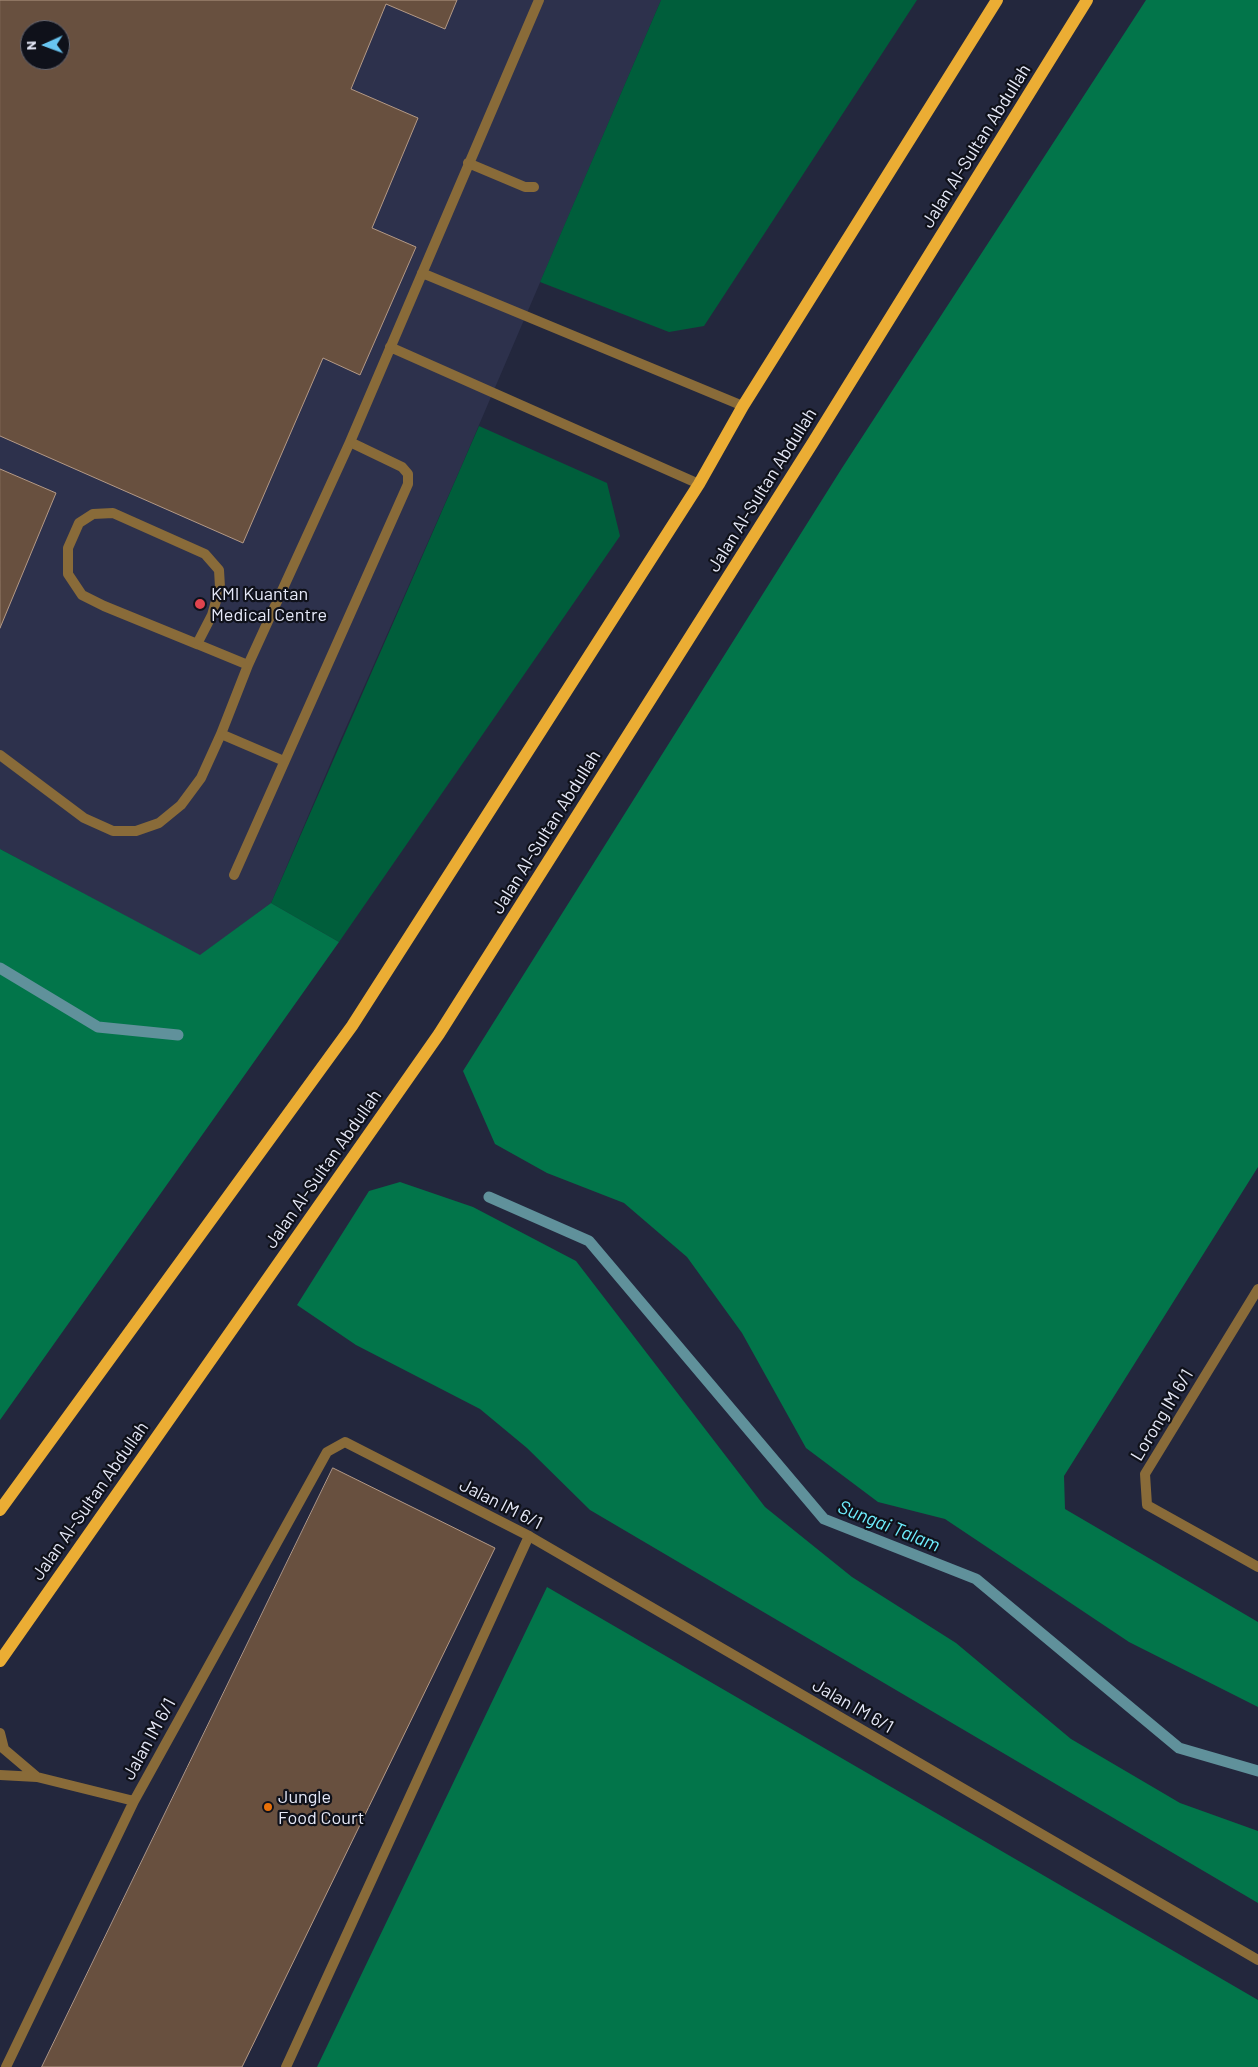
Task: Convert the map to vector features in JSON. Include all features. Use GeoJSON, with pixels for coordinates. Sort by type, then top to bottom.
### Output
{"type":"FeatureCollection","features":[{"type":"Feature","properties":{"kind":"main road"},"geometry":{"type":"LineString","coordinates":[[0,1510],[352,1026],[699,484],[743,406],[997,0]]}},
{"type":"Feature","properties":{"kind":"main road","name":"Jalan Al-Sultan Abdullah"},"geometry":{"type":"LineString","coordinates":[[0,1661],[439,1034],[812,444],[1087,0]]}},
{"type":"Feature","properties":{"kind":"street"},"geometry":{"type":"LineString","coordinates":[[0,755],[84,818],[113,831],[136,831],[160,823],[181,805],[201,778],[221,734],[248,665],[350,442],[539,0]]}},
{"type":"Feature","properties":{"kind":"street"},"geometry":{"type":"LineString","coordinates":[[468,163],[525,187],[534,187]]}},
{"type":"Feature","properties":{"kind":"street"},"geometry":{"type":"LineString","coordinates":[[422,274],[743,406]]}},
{"type":"Feature","properties":{"kind":"street"},"geometry":{"type":"LineString","coordinates":[[390,347],[699,484]]}},
{"type":"Feature","properties":{"kind":"street"},"geometry":{"type":"LineString","coordinates":[[234,875],[408,484],[408,474],[402,467],[350,442]]}},
{"type":"Feature","properties":{"kind":"street"},"geometry":{"type":"LineString","coordinates":[[197,644],[212,615],[220,587],[219,570],[205,554],[113,513],[93,514],[79,523],[68,548],[68,574],[82,595],[104,606],[248,665]]}},
{"type":"Feature","properties":{"kind":"street"},"geometry":{"type":"LineString","coordinates":[[221,734],[284,761]]}},
{"type":"Feature","properties":{"kind":"street","name":"Lorong IM 6/1"},"geometry":{"type":"LineString","coordinates":[[1258,1289],[1145,1474],[1147,1505],[1258,1567]]}},
{"type":"Feature","properties":{"kind":"street","name":"Jalan IM 6/1"},"geometry":{"type":"LineString","coordinates":[[6,2067],[5,2065],[134,1801],[327,1452],[345,1442],[529,1536],[1258,1960]]}},
{"type":"Feature","properties":{"kind":"street"},"geometry":{"type":"LineString","coordinates":[[286,2067],[529,1536]]}},
{"type":"Feature","properties":{"kind":"street"},"geometry":{"type":"LineString","coordinates":[[0,1733],[4,1749],[36,1777]]}},
{"type":"Feature","properties":{"kind":"street"},"geometry":{"type":"LineString","coordinates":[[0,1775],[36,1777],[134,1801]]}},
{"type":"Feature","properties":{"kind":"shaded area","name":"KMI Kuantan Medical Centre"},"geometry":{"type":"Polygon","coordinates":[[[0,0],[661,0],[461,467],[271,903],[200,956],[0,849],[0,0]]]}},
{"type":"Feature","properties":{"kind":"green space"},"geometry":{"type":"Polygon","coordinates":[[[661,0],[917,0],[704,326],[669,332],[540,282],[661,0]]]}},
{"type":"Feature","properties":{"kind":"green space"},"geometry":{"type":"Polygon","coordinates":[[[1146,0],[1258,0],[1258,1167],[1064,1476],[1065,1509],[1258,1622],[1258,1707],[1129,1642],[945,1519],[878,1502],[806,1448],[742,1333],[687,1257],[624,1203],[547,1173],[495,1144],[463,1071],[842,468],[1146,0]]]}},
{"type":"Feature","properties":{"kind":"green space"},"geometry":{"type":"Polygon","coordinates":[[[479,426],[607,483],[620,536],[339,942],[271,903],[479,426]]]}},
{"type":"Feature","properties":{"kind":"green space"},"geometry":{"type":"Polygon","coordinates":[[[0,849],[200,955],[271,903],[339,942],[0,1420],[0,849]]]}},
{"type":"Feature","properties":{"kind":"green space"},"geometry":{"type":"Polygon","coordinates":[[[400,1182],[473,1207],[576,1261],[765,1507],[852,1577],[956,1643],[1071,1739],[1180,1803],[1258,1831],[1258,1903],[590,1510],[527,1448],[480,1409],[356,1345],[297,1305],[369,1191],[400,1182]]]}},
{"type":"Feature","properties":{"kind":"green space"},"geometry":{"type":"Polygon","coordinates":[[[547,1587],[1258,2000],[1258,2067],[317,2067],[547,1587]]]}},
{"type":"Feature","properties":{"kind":"building","name":"KMI Kuantan Medical Centre"},"geometry":{"type":"Polygon","coordinates":[[[0,0],[457,0],[445,29],[386,4],[351,89],[418,118],[372,228],[416,247],[360,375],[323,358],[243,543],[0,436],[0,0]]]}},
{"type":"Feature","properties":{"kind":"building"},"geometry":{"type":"Polygon","coordinates":[[[0,469],[56,493],[0,628],[0,469]]]}},
{"type":"Feature","properties":{"kind":"building","name":"Jungle Food Court"},"geometry":{"type":"Polygon","coordinates":[[[333,1468],[495,1548],[242,2067],[42,2067],[333,1468]]]}},
{"type":"Feature","properties":{"kind":"waterway","name":"Sungai Talam"},"geometry":{"type":"LineString","coordinates":[[0,968],[98,1027],[178,1035]]}},
{"type":"Feature","properties":{"kind":"waterway","name":"Sungai Talam"},"geometry":{"type":"LineString","coordinates":[[489,1197],[589,1241],[824,1519],[976,1579],[1179,1748],[1258,1771]]}},
{"type":"Feature","properties":{"kind":"place","name":"KMI Kuantan Medical Centre"},"geometry":{"type":"Point","coordinates":[200,604]}},
{"type":"Feature","properties":{"kind":"place","name":"Jungle Food Court"},"geometry":{"type":"Point","coordinates":[268,1807]}}]}
